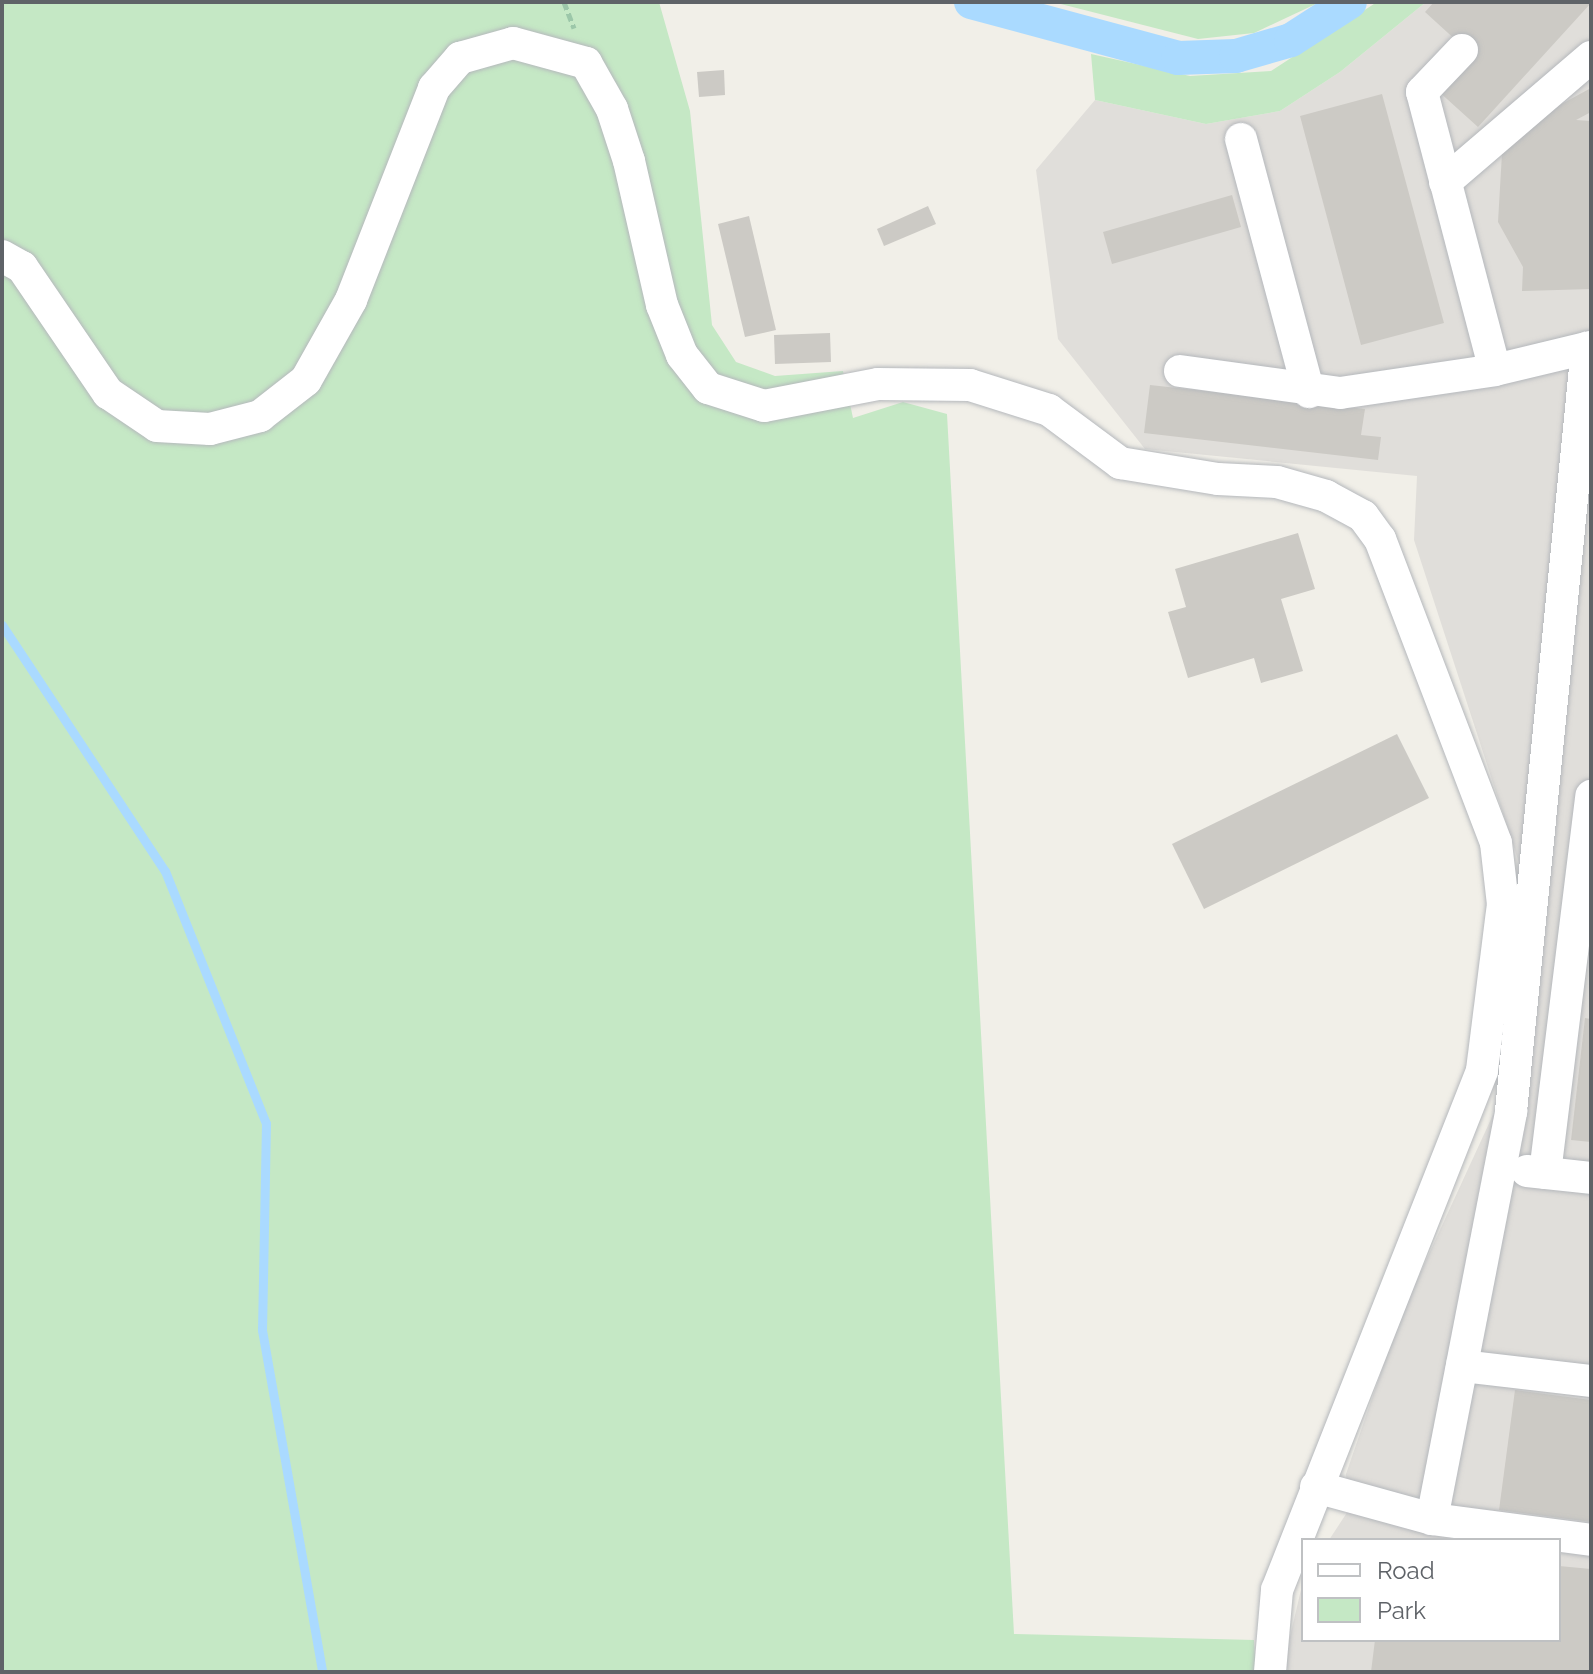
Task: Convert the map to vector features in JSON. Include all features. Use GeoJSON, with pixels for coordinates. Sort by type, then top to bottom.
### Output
{"type":"FeatureCollection","features":[{"type":"Feature","properties":{"kind":"street"},"geometry":{"type":"LineString","coordinates":[[2,256],[22,267],[108,393],[157,426],[210,429],[260,416],[306,380],[351,300],[434,88],[460,58],[513,43],[586,63],[612,109],[629,161],[662,305],[682,355],[708,388],[764,406],[878,384],[970,385],[1049,410],[1120,463],[1218,479],[1277,482],[1326,496],[1363,516],[1380,539],[1496,843],[1503,904],[1482,1071],[1277,1590],[1270,1672]]}},
{"type":"Feature","properties":{"kind":"street"},"geometry":{"type":"LineString","coordinates":[[1462,50],[1422,92],[1495,370]]}},
{"type":"Feature","properties":{"kind":"street"},"geometry":{"type":"LineString","coordinates":[[1445,182],[1591,57]]}},
{"type":"Feature","properties":{"kind":"street"},"geometry":{"type":"LineString","coordinates":[[1241,139],[1309,392]]}},
{"type":"Feature","properties":{"kind":"street"},"geometry":{"type":"LineString","coordinates":[[1180,371],[1309,392],[1340,393],[1495,370],[1589,348],[1511,1111],[1432,1519]]}},
{"type":"Feature","properties":{"kind":"street"},"geometry":{"type":"LineString","coordinates":[[1545,1173],[1583,926],[1591,796]]}},
{"type":"Feature","properties":{"kind":"street"},"geometry":{"type":"LineString","coordinates":[[1500,1168],[1591,1178]]}},
{"type":"Feature","properties":{"kind":"street"},"geometry":{"type":"LineString","coordinates":[[1462,1366],[1591,1381]]}},
{"type":"Feature","properties":{"kind":"street"},"geometry":{"type":"LineString","coordinates":[[1316,1487],[1432,1519],[1591,1540]]}},
{"type":"Feature","properties":{"kind":"shaded area"},"geometry":{"type":"Polygon","coordinates":[[[1426,2],[1591,2],[1591,1672],[1288,1672],[1285,1658],[1301,1590],[1301,1642],[1561,1642],[1561,1538],[1330,1538],[1348,1511],[1346,1474],[1400,1317],[1497,1106],[1522,872],[1414,540],[1417,476],[1145,449],[1058,339],[1036,170],[1095,100],[1206,124],[1280,111],[1340,72],[1426,2]]]}},
{"type":"Feature","properties":{"kind":"green space"},"geometry":{"type":"Polygon","coordinates":[[[2,2],[659,2],[690,111],[712,325],[736,362],[775,376],[843,371],[853,418],[903,402],[947,414],[1014,1634],[1254,1640],[1256,1672],[2,1672],[2,2]]]}},
{"type":"Feature","properties":{"kind":"green space"},"geometry":{"type":"Polygon","coordinates":[[[1053,2],[1320,2],[1254,33],[1198,39],[1053,2]]]}},
{"type":"Feature","properties":{"kind":"green space"},"geometry":{"type":"Polygon","coordinates":[[[1377,2],[1426,2],[1340,72],[1280,111],[1206,124],[1095,100],[1091,54],[1190,76],[1271,71],[1377,2]]]}},
{"type":"Feature","properties":{"kind":"building"},"geometry":{"type":"Polygon","coordinates":[[[1434,2],[1591,3],[1478,127],[1437,90],[1470,53],[1425,12],[1434,2]]]}},
{"type":"Feature","properties":{"kind":"building"},"geometry":{"type":"Polygon","coordinates":[[[724,70],[725,95],[699,97],[697,72],[724,70]]]}},
{"type":"Feature","properties":{"kind":"building"},"geometry":{"type":"Polygon","coordinates":[[[1591,88],[1591,112],[1576,120],[1591,121],[1591,289],[1522,291],[1523,267],[1498,222],[1503,136],[1591,88]]]}},
{"type":"Feature","properties":{"kind":"building"},"geometry":{"type":"Polygon","coordinates":[[[1382,94],[1444,323],[1361,345],[1300,116],[1382,94]]]}},
{"type":"Feature","properties":{"kind":"building"},"geometry":{"type":"Polygon","coordinates":[[[1232,195],[1241,227],[1112,264],[1103,232],[1232,195]]]}},
{"type":"Feature","properties":{"kind":"building"},"geometry":{"type":"Polygon","coordinates":[[[928,206],[936,224],[884,246],[877,229],[928,206]]]}},
{"type":"Feature","properties":{"kind":"building"},"geometry":{"type":"Polygon","coordinates":[[[749,216],[776,330],[745,337],[718,224],[749,216]]]}},
{"type":"Feature","properties":{"kind":"building"},"geometry":{"type":"Polygon","coordinates":[[[830,333],[831,362],[775,364],[774,335],[830,333]]]}},
{"type":"Feature","properties":{"kind":"building"},"geometry":{"type":"Polygon","coordinates":[[[1150,385],[1365,409],[1361,435],[1381,437],[1378,460],[1144,433],[1150,385]]]}},
{"type":"Feature","properties":{"kind":"building"},"geometry":{"type":"Polygon","coordinates":[[[1298,533],[1315,589],[1281,599],[1303,671],[1261,683],[1254,658],[1188,678],[1168,612],[1186,607],[1175,569],[1298,533]]]}},
{"type":"Feature","properties":{"kind":"building"},"geometry":{"type":"Polygon","coordinates":[[[1397,734],[1429,798],[1204,909],[1172,844],[1397,734]]]}},
{"type":"Feature","properties":{"kind":"building"},"geometry":{"type":"Polygon","coordinates":[[[1585,1018],[1591,1019],[1591,1142],[1571,1140],[1585,1018]]]}},
{"type":"Feature","properties":{"kind":"building"},"geometry":{"type":"Polygon","coordinates":[[[1515,1390],[1591,1400],[1591,1522],[1499,1510],[1515,1390]]]}},
{"type":"Feature","properties":{"kind":"building"},"geometry":{"type":"Polygon","coordinates":[[[1561,1566],[1591,1569],[1591,1672],[1371,1672],[1375,1642],[1561,1642],[1561,1566]]]}},
{"type":"Feature","properties":{"kind":"waterway"},"geometry":{"type":"LineString","coordinates":[[971,2],[1178,58],[1236,56],[1291,40],[1350,2]]}},
{"type":"Feature","properties":{"kind":"waterway"},"geometry":{"type":"LineString","coordinates":[[2,625],[165,871],[266,1123],[262,1330],[322,1672]]}}]}
